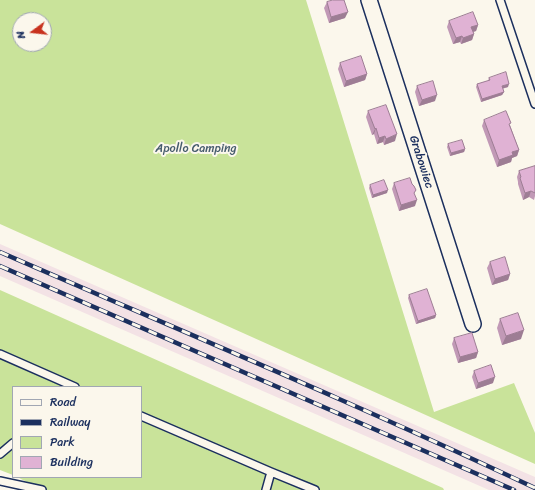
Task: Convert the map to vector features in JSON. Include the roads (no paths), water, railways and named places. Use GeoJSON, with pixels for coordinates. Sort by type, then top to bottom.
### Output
{"type":"FeatureCollection","features":[{"type":"Feature","properties":{"kind":"street","name":"Grabowiec"},"geometry":{"type":"LineString","coordinates":[[369,0],[474,324]]}},
{"type":"Feature","properties":{"kind":"lane"},"geometry":{"type":"LineString","coordinates":[[500,0],[535,104]]}},
{"type":"Feature","properties":{"kind":"lane"},"geometry":{"type":"LineString","coordinates":[[0,354],[73,386]]}},
{"type":"Feature","properties":{"kind":"lane"},"geometry":{"type":"LineString","coordinates":[[142,416],[315,490]]}},
{"type":"Feature","properties":{"kind":"lane"},"geometry":{"type":"LineString","coordinates":[[0,454],[12,444]]}},
{"type":"Feature","properties":{"kind":"lane"},"geometry":{"type":"LineString","coordinates":[[266,490],[271,472]]}},
{"type":"Feature","properties":{"kind":"lane"},"geometry":{"type":"LineString","coordinates":[[0,481],[42,490]]}},
{"type":"Feature","properties":{"kind":"railway"},"geometry":{"type":"LineString","coordinates":[[0,252],[336,397],[535,488]]}},
{"type":"Feature","properties":{"kind":"railway"},"geometry":{"type":"LineString","coordinates":[[0,266],[514,490]]}},
{"type":"Feature","properties":{"kind":"park label","name":"Apollo Camping"},"geometry":{"type":"Point","coordinates":[196,149]}}]}
